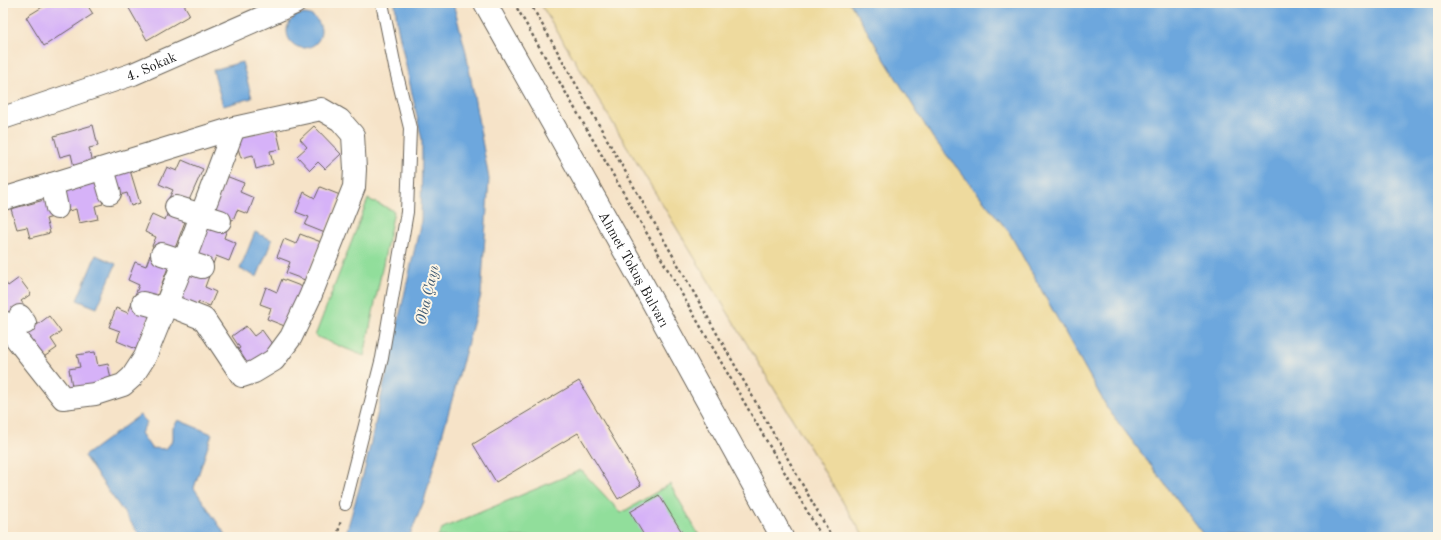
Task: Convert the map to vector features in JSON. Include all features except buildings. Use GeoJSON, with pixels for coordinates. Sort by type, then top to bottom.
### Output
{"type":"FeatureCollection","features":[{"type":"Feature","properties":{"kind":"street","name":"4. Sokak"},"geometry":{"type":"LineString","coordinates":[[3,118],[133,74],[295,3]]}},
{"type":"Feature","properties":{"kind":"street","name":"Ahmet Tokuş Bulvarı"},"geometry":{"type":"LineString","coordinates":[[485,3],[635,270],[782,537]]}},
{"type":"Feature","properties":{"kind":"street"},"geometry":{"type":"LineString","coordinates":[[3,199],[234,128],[321,109],[340,120],[353,135],[355,169],[354,187],[310,297],[291,337],[274,360],[265,367],[242,376],[204,319],[165,307],[143,303]]}},
{"type":"Feature","properties":{"kind":"street"},"geometry":{"type":"LineString","coordinates":[[16,322],[63,398],[95,394],[123,385],[132,377],[145,358],[165,307],[198,265],[215,219],[234,128]]}},
{"type":"Feature","properties":{"kind":"street"},"geometry":{"type":"LineString","coordinates":[[103,169],[109,193]]}},
{"type":"Feature","properties":{"kind":"street"},"geometry":{"type":"LineString","coordinates":[[52,184],[57,208]]}},
{"type":"Feature","properties":{"kind":"street"},"geometry":{"type":"LineString","coordinates":[[176,207],[215,219]]}},
{"type":"Feature","properties":{"kind":"street"},"geometry":{"type":"LineString","coordinates":[[162,254],[198,265]]}},
{"type":"Feature","properties":{"kind":"lane"},"geometry":{"type":"LineString","coordinates":[[345,504],[382,358],[407,212],[410,128],[395,68],[382,3]]}},
{"type":"Feature","properties":{"kind":"path"},"geometry":{"type":"LineString","coordinates":[[514,3],[822,537]]}},
{"type":"Feature","properties":{"kind":"path"},"geometry":{"type":"LineString","coordinates":[[530,3],[832,537]]}},
{"type":"Feature","properties":{"kind":"green space"},"geometry":{"type":"Polygon","coordinates":[[[368,199],[394,211],[364,356],[315,336],[368,199]]]}},
{"type":"Feature","properties":{"kind":"green space"},"geometry":{"type":"Polygon","coordinates":[[[581,470],[621,513],[670,484],[700,537],[437,537],[443,528],[581,470]]]}},
{"type":"Feature","properties":{"kind":"sand"},"geometry":{"type":"Polygon","coordinates":[[[540,3],[850,3],[933,138],[1009,232],[1108,409],[1205,537],[864,537],[540,3]]]}},
{"type":"Feature","properties":{"kind":"water","name":"Oba Çayı"},"geometry":{"type":"Polygon","coordinates":[[[395,3],[453,3],[466,52],[489,179],[481,295],[424,501],[409,537],[345,537],[365,468],[421,221],[422,140],[397,24],[395,3]]]}},
{"type":"Feature","properties":{"kind":"water"},"geometry":{"type":"Polygon","coordinates":[[[850,3],[1438,3],[1438,537],[1205,537],[1108,409],[1009,232],[933,138],[850,3]]]}},
{"type":"Feature","properties":{"kind":"water"},"geometry":{"type":"Polygon","coordinates":[[[301,14],[307,14],[316,19],[320,25],[320,37],[316,43],[307,48],[301,48],[292,43],[287,34],[287,28],[292,19],[301,14]]]}},
{"type":"Feature","properties":{"kind":"water"},"geometry":{"type":"Polygon","coordinates":[[[242,62],[252,98],[223,106],[213,70],[242,62]]]}},
{"type":"Feature","properties":{"kind":"water"},"geometry":{"type":"Polygon","coordinates":[[[255,232],[272,240],[257,277],[240,269],[255,232]]]}},
{"type":"Feature","properties":{"kind":"water"},"geometry":{"type":"Polygon","coordinates":[[[96,255],[116,264],[97,308],[77,300],[96,255]]]}},
{"type":"Feature","properties":{"kind":"water"},"geometry":{"type":"Polygon","coordinates":[[[140,415],[147,422],[141,433],[151,448],[166,449],[173,440],[173,428],[178,420],[212,434],[194,488],[227,537],[141,537],[84,456],[140,415]]]}}]}
